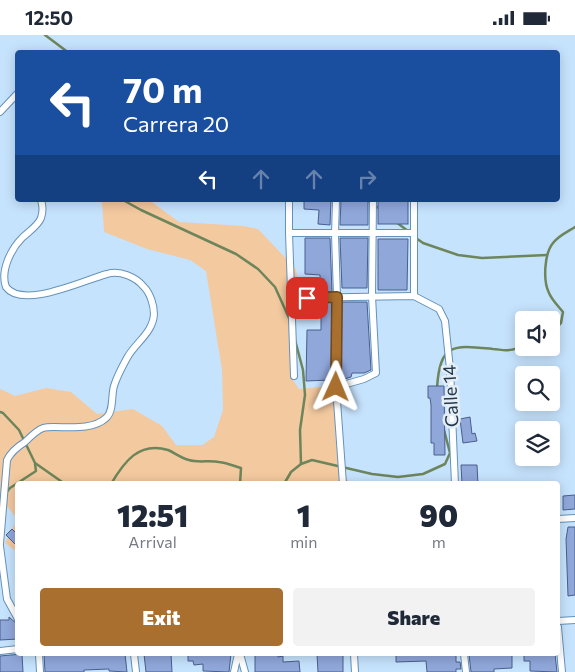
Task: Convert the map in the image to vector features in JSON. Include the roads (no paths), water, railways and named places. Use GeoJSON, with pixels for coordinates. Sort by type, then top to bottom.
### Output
{"type":"FeatureCollection","features":[{"type":"Feature","properties":{"kind":"street"},"geometry":{"type":"LineString","coordinates":[[0,113],[15,96]]}},
{"type":"Feature","properties":{"kind":"street"},"geometry":{"type":"LineString","coordinates":[[15,614],[7,599],[0,545],[7,460],[10,453],[43,428],[95,425],[105,419],[110,413],[114,387],[119,372],[131,350],[154,322],[154,308],[147,289],[137,279],[126,275],[108,273],[51,293],[25,295],[14,293],[6,288],[2,277],[7,257],[40,219],[43,207],[42,202]]}},
{"type":"Feature","properties":{"kind":"street"},"geometry":{"type":"LineString","coordinates":[[290,202],[289,233],[294,376]]}},
{"type":"Feature","properties":{"kind":"street"},"geometry":{"type":"LineString","coordinates":[[336,202],[336,387],[343,481]]}},
{"type":"Feature","properties":{"kind":"street"},"geometry":{"type":"LineString","coordinates":[[336,387],[364,379],[376,373],[372,296],[373,202]]}},
{"type":"Feature","properties":{"kind":"street"},"geometry":{"type":"LineString","coordinates":[[292,298],[414,296],[414,202]]}},
{"type":"Feature","properties":{"kind":"street"},"geometry":{"type":"LineString","coordinates":[[289,233],[414,233]]}},
{"type":"Feature","properties":{"kind":"street","name":"Calle 14"},"geometry":{"type":"LineString","coordinates":[[414,296],[439,309],[445,321],[450,369],[455,481]]}},
{"type":"Feature","properties":{"kind":"street"},"geometry":{"type":"LineString","coordinates":[[560,519],[575,518]]}},
{"type":"Feature","properties":{"kind":"street"},"geometry":{"type":"LineString","coordinates":[[560,621],[575,620]]}},
{"type":"Feature","properties":{"kind":"street"},"geometry":{"type":"LineString","coordinates":[[0,651],[15,649]]}},
{"type":"Feature","properties":{"kind":"street"},"geometry":{"type":"LineString","coordinates":[[560,650],[562,672]]}},
{"type":"Feature","properties":{"kind":"street"},"geometry":{"type":"LineString","coordinates":[[39,656],[40,672]]}},
{"type":"Feature","properties":{"kind":"street"},"geometry":{"type":"LineString","coordinates":[[134,656],[136,672]]}},
{"type":"Feature","properties":{"kind":"street"},"geometry":{"type":"LineString","coordinates":[[234,672],[238,656]]}},
{"type":"Feature","properties":{"kind":"street"},"geometry":{"type":"LineString","coordinates":[[240,656],[245,672]]}},
{"type":"Feature","properties":{"kind":"street"},"geometry":{"type":"LineString","coordinates":[[354,656],[355,672]]}},
{"type":"Feature","properties":{"kind":"street"},"geometry":{"type":"LineString","coordinates":[[464,656],[466,672]]}},
{"type":"Feature","properties":{"kind":"waterway"},"geometry":{"type":"LineString","coordinates":[[45,35],[65,50]]}},
{"type":"Feature","properties":{"kind":"waterway"},"geometry":{"type":"LineString","coordinates":[[127,202],[236,254],[258,269],[275,287],[289,318]]}},
{"type":"Feature","properties":{"kind":"waterway"},"geometry":{"type":"LineString","coordinates":[[370,202],[380,209]]}},
{"type":"Feature","properties":{"kind":"waterway"},"geometry":{"type":"LineString","coordinates":[[396,222],[408,231]]}},
{"type":"Feature","properties":{"kind":"waterway"},"geometry":{"type":"LineString","coordinates":[[560,324],[563,312],[547,288],[545,275],[546,260],[550,248],[555,241],[575,227]]}},
{"type":"Feature","properties":{"kind":"waterway"},"geometry":{"type":"LineString","coordinates":[[416,238],[423,243],[458,255],[482,258],[547,255]]}},
{"type":"Feature","properties":{"kind":"waterway"},"geometry":{"type":"LineString","coordinates":[[295,340],[303,370],[305,395],[300,430],[301,464]]}},
{"type":"Feature","properties":{"kind":"waterway"},"geometry":{"type":"LineString","coordinates":[[437,388],[442,362],[446,354],[452,350],[459,347],[515,349]]}},
{"type":"Feature","properties":{"kind":"waterway"},"geometry":{"type":"LineString","coordinates":[[0,412],[19,430],[35,463],[61,481]]}},
{"type":"Feature","properties":{"kind":"waterway"},"geometry":{"type":"LineString","coordinates":[[286,481],[291,472],[301,464],[312,460],[372,474],[398,477],[423,474],[445,464],[450,453],[444,430]]}},
{"type":"Feature","properties":{"kind":"waterway"},"geometry":{"type":"LineString","coordinates":[[113,481],[127,461],[134,455],[149,448],[168,450],[192,461],[219,462],[241,468],[240,481]]}},
{"type":"Feature","properties":{"kind":"waterway"},"geometry":{"type":"LineString","coordinates":[[21,481],[36,471],[35,464]]}},
{"type":"Feature","properties":{"kind":"waterway"},"geometry":{"type":"LineString","coordinates":[[6,493],[15,485]]}}]}
